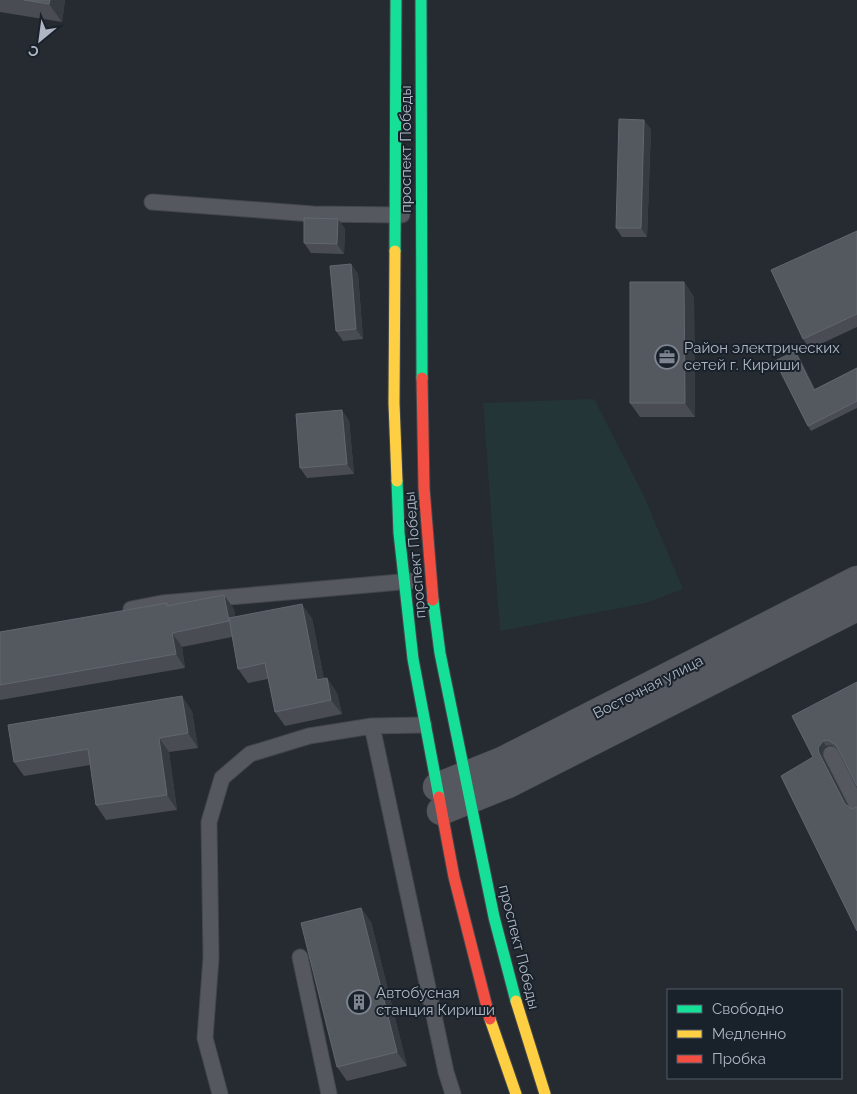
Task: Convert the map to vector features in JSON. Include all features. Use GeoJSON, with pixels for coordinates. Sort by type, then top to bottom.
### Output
{"type":"FeatureCollection","features":[{"type":"Feature","properties":{"kind":"main road","name":"проспект Победы"},"geometry":{"type":"LineString","coordinates":[[396,0],[396,473],[399,533],[413,659],[454,877],[488,1010],[516,1094]]}},
{"type":"Feature","properties":{"kind":"main road","name":"проспект Победы"},"geometry":{"type":"LineString","coordinates":[[421,0],[423,471],[430,580],[440,653],[469,799],[506,968],[545,1094]]}},
{"type":"Feature","properties":{"kind":"street","name":"Восточная улица"},"geometry":{"type":"LineString","coordinates":[[439,799],[502,761],[857,580]]}},
{"type":"Feature","properties":{"kind":"street","name":"Восточная улица"},"geometry":{"type":"LineString","coordinates":[[439,799],[469,799],[508,784],[857,607]]}},
{"type":"Feature","properties":{"kind":"lane"},"geometry":{"type":"LineString","coordinates":[[152,202],[313,214],[421,216]]}},
{"type":"Feature","properties":{"kind":"lane"},"geometry":{"type":"LineString","coordinates":[[114,613],[162,603],[430,580]]}},
{"type":"Feature","properties":{"kind":"lane"},"geometry":{"type":"LineString","coordinates":[[220,1094],[205,1038],[211,958],[209,822],[222,778],[250,754],[309,736],[372,726],[424,725]]}},
{"type":"Feature","properties":{"kind":"lane"},"geometry":{"type":"LineString","coordinates":[[372,726],[444,1063],[453,1094]]}},
{"type":"Feature","properties":{"kind":"lane"},"geometry":{"type":"LineString","coordinates":[[831,754],[857,805]]}},
{"type":"Feature","properties":{"kind":"lane"},"geometry":{"type":"LineString","coordinates":[[300,957],[330,1094]]}},
{"type":"Feature","properties":{"kind":"shaded area"},"geometry":{"type":"Polygon","coordinates":[[[594,399],[643,494],[683,589],[646,603],[500,631],[483,403],[594,399]]]}},
{"type":"Feature","properties":{"kind":"building"},"geometry":{"type":"Polygon","coordinates":[[[24,0],[50,0],[49,4],[24,0]]]}},
{"type":"Feature","properties":{"kind":"building"},"geometry":{"type":"Polygon","coordinates":[[[619,119],[644,120],[641,228],[616,228],[619,119]]]}},
{"type":"Feature","properties":{"kind":"building"},"geometry":{"type":"Polygon","coordinates":[[[304,218],[338,219],[337,244],[304,243],[304,218]]]}},
{"type":"Feature","properties":{"kind":"building"},"geometry":{"type":"Polygon","coordinates":[[[857,231],[857,314],[803,339],[771,270],[857,231]]]}},
{"type":"Feature","properties":{"kind":"building"},"geometry":{"type":"Polygon","coordinates":[[[351,264],[356,329],[336,331],[330,266],[351,264]]]}},
{"type":"Feature","properties":{"kind":"building"},"geometry":{"type":"Polygon","coordinates":[[[630,282],[684,282],[685,403],[630,403],[630,282]]]}},
{"type":"Feature","properties":{"kind":"building"},"geometry":{"type":"Polygon","coordinates":[[[795,351],[814,390],[857,368],[857,401],[808,426],[775,361],[795,351]]]}},
{"type":"Feature","properties":{"kind":"building"},"geometry":{"type":"Polygon","coordinates":[[[342,410],[347,464],[300,468],[296,414],[342,410]]]}},
{"type":"Feature","properties":{"kind":"building"},"geometry":{"type":"Polygon","coordinates":[[[224,595],[229,621],[172,633],[176,654],[0,685],[0,632],[167,603],[167,606],[224,595]]]}},
{"type":"Feature","properties":{"kind":"building"},"geometry":{"type":"Polygon","coordinates":[[[302,604],[317,680],[327,678],[331,700],[275,712],[265,663],[238,669],[229,618],[302,604]]]}},
{"type":"Feature","properties":{"kind":"building"},"geometry":{"type":"Polygon","coordinates":[[[857,682],[857,786],[836,745],[828,740],[823,741],[818,748],[845,804],[852,809],[857,807],[857,931],[781,776],[813,757],[792,716],[857,682]]]}},
{"type":"Feature","properties":{"kind":"building"},"geometry":{"type":"Polygon","coordinates":[[[182,696],[188,733],[159,738],[167,795],[96,805],[88,749],[14,762],[8,725],[182,696]]]}},
{"type":"Feature","properties":{"kind":"building","name":"Автобусная станция Кириши"},"geometry":{"type":"Polygon","coordinates":[[[361,908],[397,1052],[337,1067],[301,923],[361,908]]]}},
{"type":"Feature","properties":{"kind":"traffic: fast"},"geometry":{"type":"LineString","coordinates":[[395,251],[396,0]]}},
{"type":"Feature","properties":{"kind":"traffic: fast"},"geometry":{"type":"LineString","coordinates":[[421,0],[422,378]]}},
{"type":"Feature","properties":{"kind":"traffic: fast"},"geometry":{"type":"LineString","coordinates":[[397,481],[399,533],[413,659],[439,797]]}},
{"type":"Feature","properties":{"kind":"traffic: fast"},"geometry":{"type":"LineString","coordinates":[[433,600],[440,653],[494,917],[516,1001]]}},
{"type":"Feature","properties":{"kind":"traffic: slow"},"geometry":{"type":"LineString","coordinates":[[395,251],[394,403],[397,481]]}},
{"type":"Feature","properties":{"kind":"traffic: slow"},"geometry":{"type":"LineString","coordinates":[[516,1001],[545,1094]]}},
{"type":"Feature","properties":{"kind":"traffic: slow"},"geometry":{"type":"LineString","coordinates":[[490,1019],[516,1094]]}},
{"type":"Feature","properties":{"kind":"traffic: jam"},"geometry":{"type":"LineString","coordinates":[[422,378],[424,488],[433,600]]}},
{"type":"Feature","properties":{"kind":"traffic: jam"},"geometry":{"type":"LineString","coordinates":[[439,797],[454,877],[490,1019]]}},
{"type":"Feature","properties":{"kind":"place","name":"Район электрических сетей г. Кириши"},"geometry":{"type":"Point","coordinates":[667,357]}},
{"type":"Feature","properties":{"kind":"place","name":"Автобусная станция Кириши"},"geometry":{"type":"Point","coordinates":[359,1002]}}]}
